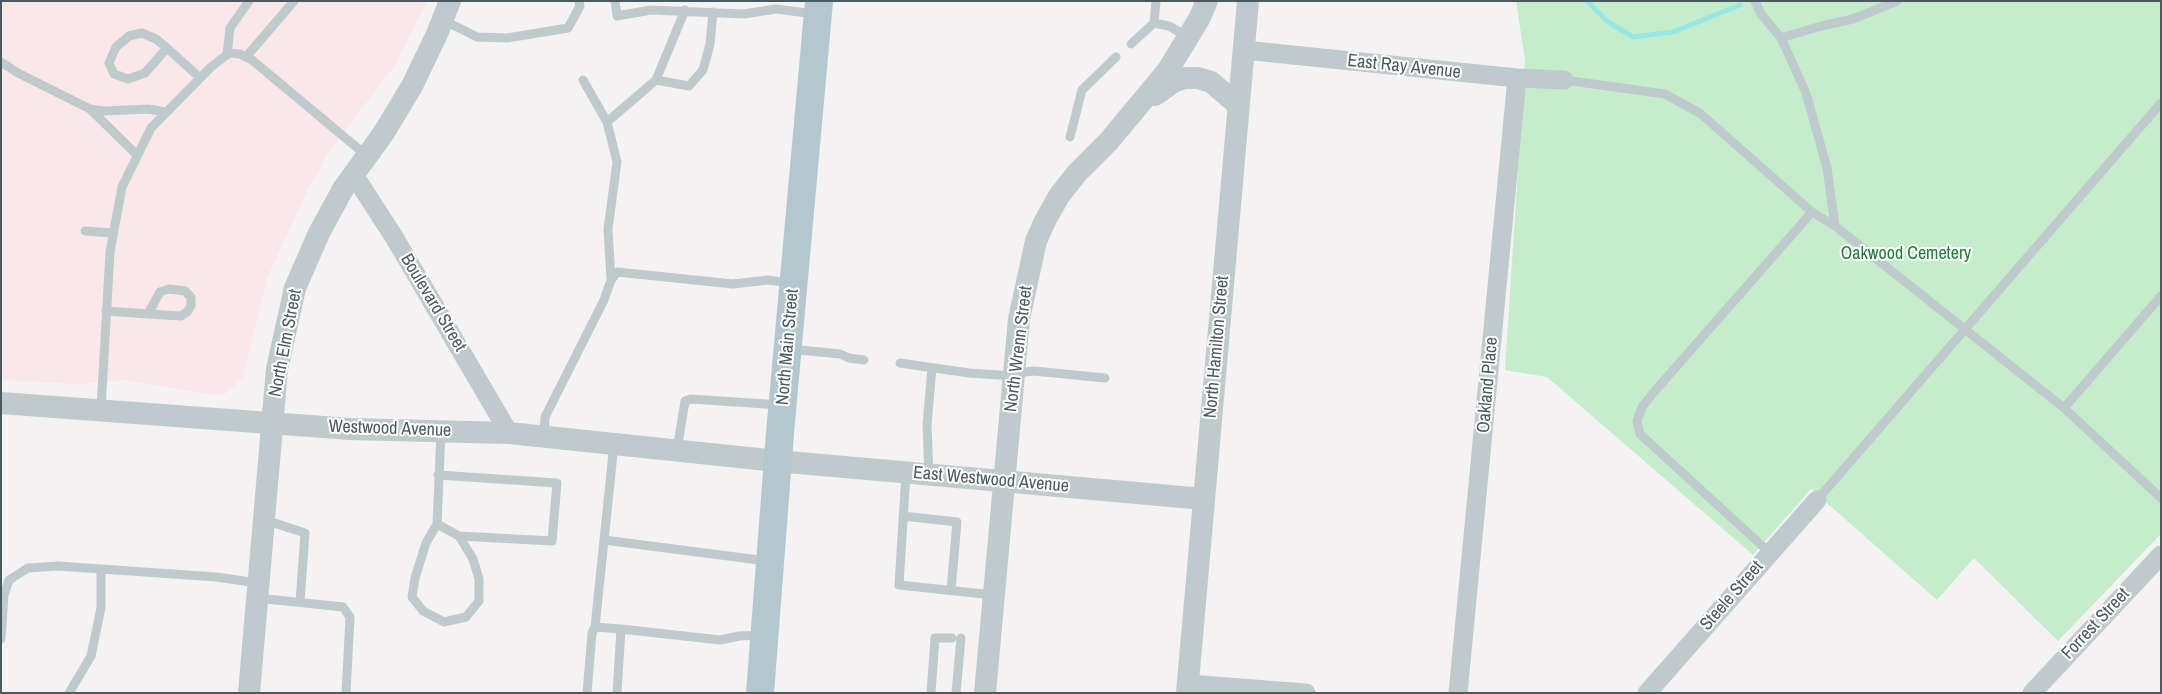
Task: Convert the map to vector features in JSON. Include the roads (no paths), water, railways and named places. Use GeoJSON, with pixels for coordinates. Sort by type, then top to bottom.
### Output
{"type":"FeatureCollection","features":[{"type":"Feature","properties":{"kind":"main road","name":"North Main Street"},"geometry":{"type":"LineString","coordinates":[[760,693],[777,461],[819,8]]}},
{"type":"Feature","properties":{"kind":"street","name":"North Wrenn Street"},"geometry":{"type":"LineString","coordinates":[[985,693],[1019,319],[1036,241],[1059,196],[1077,173],[1109,141],[1168,70],[1199,19],[1207,1]]}},
{"type":"Feature","properties":{"kind":"street","name":"North Hamilton Street"},"geometry":{"type":"LineString","coordinates":[[1187,688],[1248,1]]}},
{"type":"Feature","properties":{"kind":"street","name":"North Elm Street"},"geometry":{"type":"LineString","coordinates":[[249,693],[277,369],[295,288],[319,233],[343,189],[367,156],[412,86],[446,11]]}},
{"type":"Feature","properties":{"kind":"street","name":"East Ray Avenue"},"geometry":{"type":"LineString","coordinates":[[1244,50],[1517,78],[1564,80]]}},
{"type":"Feature","properties":{"kind":"street"},"geometry":{"type":"LineString","coordinates":[[1139,105],[1175,81],[1185,78],[1198,78],[1210,82],[1238,105]]}},
{"type":"Feature","properties":{"kind":"street","name":"Oakland Place"},"geometry":{"type":"LineString","coordinates":[[1458,693],[1517,78]]}},
{"type":"Feature","properties":{"kind":"street","name":"Boulevard Street"},"geometry":{"type":"LineString","coordinates":[[354,175],[394,237],[509,433]]}},
{"type":"Feature","properties":{"kind":"street","name":"Westwood Avenue"},"geometry":{"type":"LineString","coordinates":[[1,403],[350,429],[509,433],[777,461]]}},
{"type":"Feature","properties":{"kind":"street","name":"East Westwood Avenue"},"geometry":{"type":"LineString","coordinates":[[777,461],[1204,498]]}},
{"type":"Feature","properties":{"kind":"street","name":"Steele Street"},"geometry":{"type":"LineString","coordinates":[[1647,693],[1817,500]]}},
{"type":"Feature","properties":{"kind":"street","name":"Forrest Street"},"geometry":{"type":"LineString","coordinates":[[2032,693],[2161,555]]}},
{"type":"Feature","properties":{"kind":"street"},"geometry":{"type":"LineString","coordinates":[[1187,688],[1306,693]]}},
{"type":"Feature","properties":{"kind":"lane"},"geometry":{"type":"LineString","coordinates":[[227,55],[230,28],[248,1]]}},
{"type":"Feature","properties":{"kind":"lane"},"geometry":{"type":"LineString","coordinates":[[246,57],[294,1]]}},
{"type":"Feature","properties":{"kind":"lane"},"geometry":{"type":"LineString","coordinates":[[446,11],[477,37],[507,38],[568,28],[580,6],[580,1]]}},
{"type":"Feature","properties":{"kind":"lane"},"geometry":{"type":"LineString","coordinates":[[615,1],[617,16],[666,6],[685,10],[744,14],[776,9],[819,8]]}},
{"type":"Feature","properties":{"kind":"lane"},"geometry":{"type":"LineString","coordinates":[[1131,44],[1154,23],[1156,1]]}},
{"type":"Feature","properties":{"kind":"lane"},"geometry":{"type":"LineString","coordinates":[[1755,1],[1761,14],[1781,38],[1806,93],[1827,168],[1835,226]]}},
{"type":"Feature","properties":{"kind":"lane"},"geometry":{"type":"LineString","coordinates":[[1781,38],[1853,19],[1885,8],[1897,1]]}},
{"type":"Feature","properties":{"kind":"lane"},"geometry":{"type":"LineString","coordinates":[[607,122],[656,80],[685,10]]}},
{"type":"Feature","properties":{"kind":"lane"},"geometry":{"type":"LineString","coordinates":[[656,80],[689,86],[703,70],[710,44],[713,12]]}},
{"type":"Feature","properties":{"kind":"lane"},"geometry":{"type":"LineString","coordinates":[[1154,23],[1169,26],[1188,37]]}},
{"type":"Feature","properties":{"kind":"lane"},"geometry":{"type":"LineString","coordinates":[[167,48],[145,73],[128,79],[114,74],[109,63],[116,47],[129,36],[142,32],[156,39],[167,48],[200,78]]}},
{"type":"Feature","properties":{"kind":"lane"},"geometry":{"type":"LineString","coordinates":[[101,411],[110,252],[122,188],[136,154],[151,128],[200,78],[227,55],[240,54],[252,60],[367,156]]}},
{"type":"Feature","properties":{"kind":"lane"},"geometry":{"type":"LineString","coordinates":[[1070,137],[1082,90],[1116,57]]}},
{"type":"Feature","properties":{"kind":"lane"},"geometry":{"type":"LineString","coordinates":[[1,62],[18,73],[90,109],[136,154]]}},
{"type":"Feature","properties":{"kind":"lane"},"geometry":{"type":"LineString","coordinates":[[583,80],[607,122],[618,162],[608,229],[611,280]]}},
{"type":"Feature","properties":{"kind":"lane"},"geometry":{"type":"LineString","coordinates":[[1564,80],[1665,94],[1701,114],[1812,212],[1835,226],[2064,408],[2161,498]]}},
{"type":"Feature","properties":{"kind":"lane"},"geometry":{"type":"LineString","coordinates":[[1817,500],[2161,103]]}},
{"type":"Feature","properties":{"kind":"lane"},"geometry":{"type":"LineString","coordinates":[[90,109],[103,111],[148,109],[166,112]]}},
{"type":"Feature","properties":{"kind":"lane"},"geometry":{"type":"LineString","coordinates":[[1770,553],[1640,434],[1637,421],[1642,407],[1654,392],[1812,212]]}},
{"type":"Feature","properties":{"kind":"lane"},"geometry":{"type":"LineString","coordinates":[[85,231],[113,233]]}},
{"type":"Feature","properties":{"kind":"lane"},"geometry":{"type":"LineString","coordinates":[[544,437],[545,417],[604,300],[611,280],[617,272],[733,284],[768,280],[794,283]]}},
{"type":"Feature","properties":{"kind":"lane"},"geometry":{"type":"LineString","coordinates":[[106,311],[148,314],[181,316],[191,306],[190,297],[185,291],[169,289],[160,292],[148,314]]}},
{"type":"Feature","properties":{"kind":"lane"},"geometry":{"type":"LineString","coordinates":[[2064,408],[2161,296]]}},
{"type":"Feature","properties":{"kind":"lane"},"geometry":{"type":"LineString","coordinates":[[788,349],[840,354],[849,358],[864,360]]}},
{"type":"Feature","properties":{"kind":"lane"},"geometry":{"type":"LineString","coordinates":[[900,363],[969,373],[1014,375],[1034,371],[1105,378]]}},
{"type":"Feature","properties":{"kind":"lane"},"geometry":{"type":"LineString","coordinates":[[929,475],[927,425],[932,368]]}},
{"type":"Feature","properties":{"kind":"lane"},"geometry":{"type":"LineString","coordinates":[[677,451],[685,401],[691,399],[783,405]]}},
{"type":"Feature","properties":{"kind":"lane"},"geometry":{"type":"LineString","coordinates":[[441,432],[437,524],[426,543],[415,578],[412,597],[423,611],[444,622],[466,617],[479,600],[479,578],[473,560],[459,536]]}},
{"type":"Feature","properties":{"kind":"lane"},"geometry":{"type":"LineString","coordinates":[[587,693],[614,444]]}},
{"type":"Feature","properties":{"kind":"lane"},"geometry":{"type":"LineString","coordinates":[[906,473],[900,585],[994,595]]}},
{"type":"Feature","properties":{"kind":"lane"},"geometry":{"type":"LineString","coordinates":[[437,524],[459,536],[552,541],[557,484],[438,475]]}},
{"type":"Feature","properties":{"kind":"lane"},"geometry":{"type":"LineString","coordinates":[[903,516],[957,522],[951,590]]}},
{"type":"Feature","properties":{"kind":"lane"},"geometry":{"type":"LineString","coordinates":[[263,520],[305,533],[300,602]]}},
{"type":"Feature","properties":{"kind":"lane"},"geometry":{"type":"LineString","coordinates":[[604,540],[770,561]]}},
{"type":"Feature","properties":{"kind":"lane"},"geometry":{"type":"LineString","coordinates":[[1,639],[4,595],[9,580],[28,568],[58,566],[216,577],[257,591],[300,602],[343,607],[350,617],[346,693]]}},
{"type":"Feature","properties":{"kind":"lane"},"geometry":{"type":"LineString","coordinates":[[68,693],[91,656],[101,608],[101,569]]}},
{"type":"Feature","properties":{"kind":"lane"},"geometry":{"type":"LineString","coordinates":[[595,627],[720,640],[739,636],[764,635]]}},
{"type":"Feature","properties":{"kind":"lane"},"geometry":{"type":"LineString","coordinates":[[617,693],[621,629]]}},
{"type":"Feature","properties":{"kind":"lane"},"geometry":{"type":"LineString","coordinates":[[931,693],[935,638],[957,638],[956,693]]}},
{"type":"Feature","properties":{"kind":"waterway"},"geometry":{"type":"LineString","coordinates":[[1587,1],[1608,22],[1633,37],[1673,32],[1740,5]]}},
{"type":"Feature","properties":{"kind":"park label","name":"Oakwood Cemetery"},"geometry":{"type":"Point","coordinates":[1906,254]}}]}
